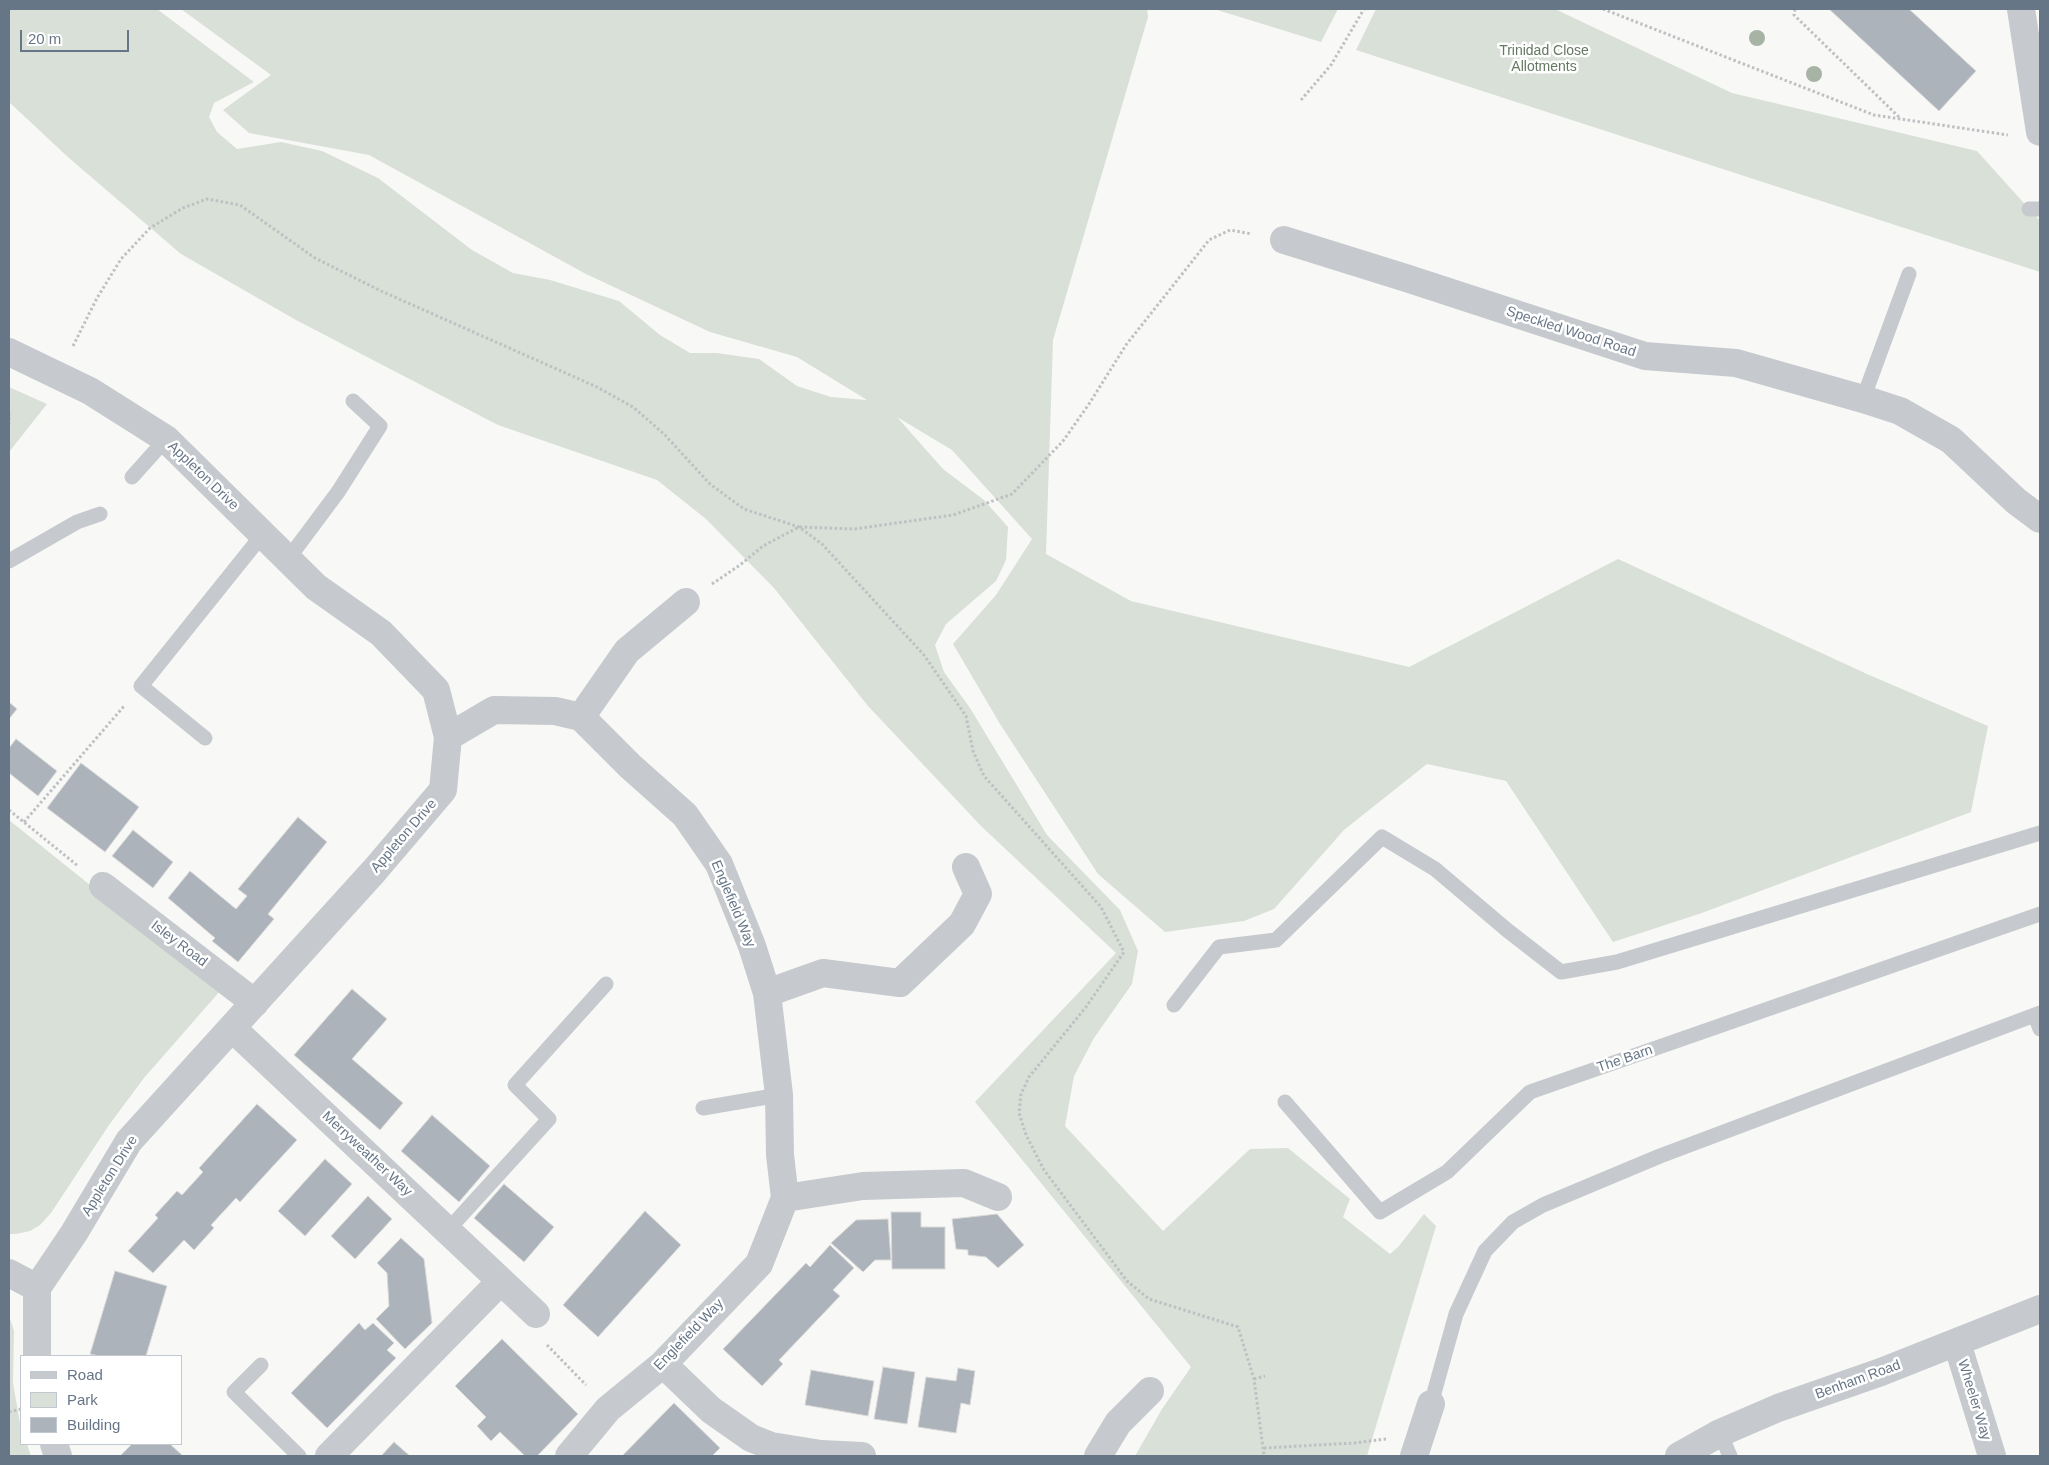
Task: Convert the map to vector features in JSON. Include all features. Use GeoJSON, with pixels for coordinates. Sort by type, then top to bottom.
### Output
{"type":"FeatureCollection","features":[{"type":"Feature","properties":{"kind":"street"},"geometry":{"type":"LineString","coordinates":[[2021,9],[2040,132]]}},
{"type":"Feature","properties":{"kind":"street","name":"Speckled Wood Road"},"geometry":{"type":"LineString","coordinates":[[1284,240],[1645,356],[1736,363],[1900,411],[1951,440],[2016,501],[2040,520]]}},
{"type":"Feature","properties":{"kind":"street","name":"Appleton Drive"},"geometry":{"type":"LineString","coordinates":[[9,352],[90,391],[166,439],[316,587],[381,633],[436,690],[448,737],[443,790],[374,871],[129,1141],[74,1233],[37,1288]]}},
{"type":"Feature","properties":{"kind":"street"},"geometry":{"type":"LineString","coordinates":[[448,737],[494,710],[555,711],[581,717],[627,651],[686,602]]}},
{"type":"Feature","properties":{"kind":"street","name":"Englefield Way"},"geometry":{"type":"LineString","coordinates":[[569,1456],[608,1409],[663,1364],[758,1264],[785,1198],[780,1154],[779,1095],[767,993],[752,946],[719,864],[684,815],[630,766],[581,717]]}},
{"type":"Feature","properties":{"kind":"street"},"geometry":{"type":"LineString","coordinates":[[767,993],[823,973],[900,982],[962,924],[978,894],[966,867]]}},
{"type":"Feature","properties":{"kind":"street","name":"Isley Road"},"geometry":{"type":"LineString","coordinates":[[103,886],[255,1003]]}},
{"type":"Feature","properties":{"kind":"street","name":"Merryweather Way"},"geometry":{"type":"LineString","coordinates":[[232,1028],[536,1314]]}},
{"type":"Feature","properties":{"kind":"street"},"geometry":{"type":"LineString","coordinates":[[785,1198],[863,1186],[964,1183],[998,1197]]}},
{"type":"Feature","properties":{"kind":"street"},"geometry":{"type":"LineString","coordinates":[[9,1274],[37,1288],[37,1355]]}},
{"type":"Feature","properties":{"kind":"street"},"geometry":{"type":"LineString","coordinates":[[329,1456],[501,1281]]}},
{"type":"Feature","properties":{"kind":"street","name":"Benham Road"},"geometry":{"type":"LineString","coordinates":[[1679,1456],[1725,1445],[1778,1408],[1881,1372],[2040,1310]]}},
{"type":"Feature","properties":{"kind":"street","name":"Wheeler Way"},"geometry":{"type":"LineString","coordinates":[[1957,1343],[1992,1456]]}},
{"type":"Feature","properties":{"kind":"street"},"geometry":{"type":"LineString","coordinates":[[663,1364],[711,1410],[771,1451],[862,1456]]}},
{"type":"Feature","properties":{"kind":"street"},"geometry":{"type":"LineString","coordinates":[[1098,1456],[1118,1423],[1150,1391]]}},
{"type":"Feature","properties":{"kind":"street"},"geometry":{"type":"LineString","coordinates":[[1417,1446],[1431,1404]]}},
{"type":"Feature","properties":{"kind":"lane"},"geometry":{"type":"LineString","coordinates":[[1863,399],[1908,274]]}},
{"type":"Feature","properties":{"kind":"lane"},"geometry":{"type":"LineString","coordinates":[[288,559],[338,492],[380,426],[353,401]]}},
{"type":"Feature","properties":{"kind":"lane"},"geometry":{"type":"LineString","coordinates":[[132,477],[166,439]]}},
{"type":"Feature","properties":{"kind":"lane"},"geometry":{"type":"LineString","coordinates":[[9,561],[77,522],[100,514]]}},
{"type":"Feature","properties":{"kind":"lane"},"geometry":{"type":"LineString","coordinates":[[205,738],[141,686],[263,534]]}},
{"type":"Feature","properties":{"kind":"lane"},"geometry":{"type":"LineString","coordinates":[[1174,1005],[1219,947],[1276,940],[1382,837],[1436,869],[1507,930],[1561,972],[1626,959],[2040,833]]}},
{"type":"Feature","properties":{"kind":"lane","name":"The Barn"},"geometry":{"type":"LineString","coordinates":[[1285,1102],[1380,1212],[1447,1172],[1530,1092],[2040,914]]}},
{"type":"Feature","properties":{"kind":"lane"},"geometry":{"type":"LineString","coordinates":[[448,1230],[548,1119],[515,1085],[606,984]]}},
{"type":"Feature","properties":{"kind":"lane"},"geometry":{"type":"LineString","coordinates":[[1431,1404],[1460,1305],[1485,1251],[1513,1222],[1543,1205],[1660,1156],[2038,1014],[2040,1029]]}},
{"type":"Feature","properties":{"kind":"lane"},"geometry":{"type":"LineString","coordinates":[[703,1108],[779,1095]]}},
{"type":"Feature","properties":{"kind":"lane"},"geometry":{"type":"LineString","coordinates":[[261,1365],[234,1392],[299,1456]]}},
{"type":"Feature","properties":{"kind":"path"},"geometry":{"type":"LineString","coordinates":[[1301,100],[1331,65],[1364,9]]}},
{"type":"Feature","properties":{"kind":"path"},"geometry":{"type":"LineString","coordinates":[[1603,9],[1874,115],[2011,136]]}},
{"type":"Feature","properties":{"kind":"path"},"geometry":{"type":"LineString","coordinates":[[1795,9],[1794,15],[1901,119]]}},
{"type":"Feature","properties":{"kind":"path"},"geometry":{"type":"LineString","coordinates":[[60,376],[97,298],[121,260],[150,228],[183,208],[207,199],[240,205],[316,258],[381,291],[597,387],[626,403],[664,434],[710,484],[744,509],[799,527],[854,529],[953,515],[1012,494],[1063,441],[1089,404],[1126,344],[1209,240],[1230,230],[1284,240]]}},
{"type":"Feature","properties":{"kind":"path"},"geometry":{"type":"LineString","coordinates":[[9,413],[9,424]]}},
{"type":"Feature","properties":{"kind":"path"},"geometry":{"type":"LineString","coordinates":[[686,602],[740,565],[762,546],[799,527]]}},
{"type":"Feature","properties":{"kind":"path"},"geometry":{"type":"LineString","coordinates":[[799,527],[822,544],[924,655],[966,716],[973,751],[984,776],[1101,907],[1124,952],[1086,1007],[1029,1078],[1021,1094],[1019,1113],[1026,1135],[1044,1170],[1127,1280],[1149,1299],[1238,1327],[1254,1378],[1264,1456]]}},
{"type":"Feature","properties":{"kind":"path"},"geometry":{"type":"LineString","coordinates":[[24,822],[141,686]]}},
{"type":"Feature","properties":{"kind":"path"},"geometry":{"type":"LineString","coordinates":[[9,810],[103,886]]}},
{"type":"Feature","properties":{"kind":"path"},"geometry":{"type":"LineString","coordinates":[[536,1314],[537,1334],[608,1409]]}},
{"type":"Feature","properties":{"kind":"path"},"geometry":{"type":"LineString","coordinates":[[1254,1378],[1265,1376]]}},
{"type":"Feature","properties":{"kind":"path"},"geometry":{"type":"LineString","coordinates":[[1264,1448],[1354,1443],[1417,1446]]}},
{"type":"Feature","properties":{"kind":"green space"},"geometry":{"type":"Polygon","coordinates":[[[9,9],[157,9],[254,82],[214,103],[209,117],[217,132],[237,149],[281,142],[322,151],[378,178],[472,250],[513,273],[550,280],[619,301],[660,335],[690,353],[717,353],[759,359],[797,386],[831,397],[867,400],[797,357],[710,332],[586,274],[369,155],[249,133],[223,110],[271,75],[181,9],[1147,9],[1148,17],[1053,340],[1046,554],[1131,601],[1409,667],[1618,559],[1867,674],[1988,726],[1971,812],[1699,914],[1613,942],[1506,781],[1427,764],[1344,830],[1274,909],[1244,921],[1165,932],[1098,874],[1000,724],[953,644],[996,595],[1032,539],[952,450],[897,417],[943,469],[984,500],[1008,527],[1006,560],[996,581],[946,624],[935,645],[944,672],[970,708],[1047,835],[1120,910],[1138,951],[1132,984],[1094,1038],[1074,1076],[1065,1126],[1163,1231],[1250,1149],[1288,1148],[1350,1199],[1343,1217],[1390,1254],[1399,1246],[1424,1214],[1436,1226],[1367,1456],[1135,1456],[1162,1409],[1191,1367],[975,1102],[1116,953],[981,826],[868,706],[774,588],[706,519],[657,480],[498,425],[296,320],[181,254],[69,158],[9,102],[9,9]]]}},
{"type":"Feature","properties":{"kind":"green space"},"geometry":{"type":"Polygon","coordinates":[[[1214,9],[1338,9],[1321,42],[1214,9]]]}},
{"type":"Feature","properties":{"kind":"green space","name":"Trinidad Close Allotments"},"geometry":{"type":"Polygon","coordinates":[[[1376,9],[1555,9],[1732,93],[1977,151],[2040,221],[2040,272],[1356,50],[1376,9]]]}},
{"type":"Feature","properties":{"kind":"green space"},"geometry":{"type":"Polygon","coordinates":[[[9,387],[47,404],[9,452],[9,387]]]}},
{"type":"Feature","properties":{"kind":"green space"},"geometry":{"type":"Polygon","coordinates":[[[9,820],[221,990],[144,1078],[109,1125],[51,1213],[40,1225],[30,1231],[16,1234],[9,1234],[9,820]]]}},
{"type":"Feature","properties":{"kind":"green space"},"geometry":{"type":"Polygon","coordinates":[[[9,1315],[14,1331],[13,1383],[20,1423],[20,1445],[27,1445],[31,1456],[9,1456],[9,1315]]]}},
{"type":"Feature","properties":{"kind":"building"},"geometry":{"type":"Polygon","coordinates":[[[1829,9],[1909,9],[1976,71],[1939,111],[1829,9]]]}},
{"type":"Feature","properties":{"kind":"building"},"geometry":{"type":"Polygon","coordinates":[[[9,702],[17,709],[9,719],[9,702]]]}},
{"type":"Feature","properties":{"kind":"building"},"geometry":{"type":"Polygon","coordinates":[[[16,739],[57,771],[38,796],[9,773],[9,748],[16,739]]]}},
{"type":"Feature","properties":{"kind":"building"},"geometry":{"type":"Polygon","coordinates":[[[81,763],[139,807],[105,852],[47,808],[81,763]]]}},
{"type":"Feature","properties":{"kind":"building"},"geometry":{"type":"Polygon","coordinates":[[[298,817],[327,842],[268,914],[274,919],[238,962],[212,941],[215,938],[168,898],[190,871],[236,909],[247,896],[238,889],[298,817]]]}},
{"type":"Feature","properties":{"kind":"building"},"geometry":{"type":"Polygon","coordinates":[[[133,830],[173,862],[153,888],[112,856],[133,830]]]}},
{"type":"Feature","properties":{"kind":"building"},"geometry":{"type":"Polygon","coordinates":[[[352,989],[387,1019],[352,1059],[403,1103],[380,1130],[294,1055],[352,989]]]}},
{"type":"Feature","properties":{"kind":"building"},"geometry":{"type":"Polygon","coordinates":[[[257,1104],[297,1140],[240,1202],[236,1198],[211,1225],[214,1228],[194,1250],[184,1240],[153,1273],[128,1251],[158,1218],[155,1215],[177,1191],[182,1195],[203,1172],[199,1168],[257,1104]]]}},
{"type":"Feature","properties":{"kind":"building"},"geometry":{"type":"Polygon","coordinates":[[[432,1115],[490,1166],[459,1202],[401,1151],[432,1115]]]}},
{"type":"Feature","properties":{"kind":"building"},"geometry":{"type":"Polygon","coordinates":[[[325,1159],[352,1184],[305,1236],[278,1211],[325,1159]]]}},
{"type":"Feature","properties":{"kind":"building"},"geometry":{"type":"Polygon","coordinates":[[[504,1184],[554,1227],[524,1262],[474,1218],[504,1184]]]}},
{"type":"Feature","properties":{"kind":"building"},"geometry":{"type":"Polygon","coordinates":[[[368,1196],[392,1219],[355,1259],[331,1236],[368,1196]]]}},
{"type":"Feature","properties":{"kind":"building"},"geometry":{"type":"Polygon","coordinates":[[[645,1211],[681,1245],[598,1337],[563,1305],[645,1211]]]}},
{"type":"Feature","properties":{"kind":"building"},"geometry":{"type":"Polygon","coordinates":[[[891,1212],[921,1212],[921,1227],[945,1227],[945,1269],[892,1269],[891,1212]]]}},
{"type":"Feature","properties":{"kind":"building"},"geometry":{"type":"Polygon","coordinates":[[[997,1214],[1024,1245],[998,1268],[986,1257],[968,1255],[968,1250],[956,1249],[952,1219],[997,1214]]]}},
{"type":"Feature","properties":{"kind":"building"},"geometry":{"type":"Polygon","coordinates":[[[888,1219],[891,1260],[875,1260],[863,1272],[831,1243],[856,1220],[888,1219]]]}},
{"type":"Feature","properties":{"kind":"building"},"geometry":{"type":"Polygon","coordinates":[[[401,1238],[424,1259],[432,1323],[405,1349],[376,1319],[389,1306],[387,1273],[377,1263],[401,1238]]]}},
{"type":"Feature","properties":{"kind":"building"},"geometry":{"type":"Polygon","coordinates":[[[830,1245],[854,1268],[833,1290],[840,1296],[779,1360],[783,1364],[762,1386],[723,1349],[806,1263],[810,1267],[830,1245]]]}},
{"type":"Feature","properties":{"kind":"building"},"geometry":{"type":"Polygon","coordinates":[[[115,1271],[167,1286],[146,1355],[90,1354],[115,1271]]]}},
{"type":"Feature","properties":{"kind":"building"},"geometry":{"type":"Polygon","coordinates":[[[359,1323],[365,1330],[373,1323],[394,1343],[387,1350],[396,1358],[327,1428],[291,1393],[359,1323]]]}},
{"type":"Feature","properties":{"kind":"building"},"geometry":{"type":"Polygon","coordinates":[[[502,1339],[578,1414],[537,1456],[525,1456],[500,1432],[491,1441],[477,1426],[486,1417],[455,1386],[502,1339]]]}},
{"type":"Feature","properties":{"kind":"building"},"geometry":{"type":"Polygon","coordinates":[[[883,1367],[915,1372],[907,1424],[874,1419],[883,1367]]]}},
{"type":"Feature","properties":{"kind":"building"},"geometry":{"type":"Polygon","coordinates":[[[958,1368],[975,1371],[970,1405],[961,1403],[956,1433],[918,1427],[926,1377],[956,1381],[958,1368]]]}},
{"type":"Feature","properties":{"kind":"building"},"geometry":{"type":"Polygon","coordinates":[[[811,1370],[874,1381],[868,1416],[805,1405],[811,1370]]]}},
{"type":"Feature","properties":{"kind":"building"},"geometry":{"type":"Polygon","coordinates":[[[674,1403],[720,1448],[712,1456],[622,1456],[674,1403]]]}},
{"type":"Feature","properties":{"kind":"building"},"geometry":{"type":"Polygon","coordinates":[[[394,1442],[410,1456],[381,1456],[394,1442]]]}},
{"type":"Feature","properties":{"kind":"building"},"geometry":{"type":"Polygon","coordinates":[[[131,1445],[171,1445],[183,1456],[120,1456],[131,1445]]]}}]}
